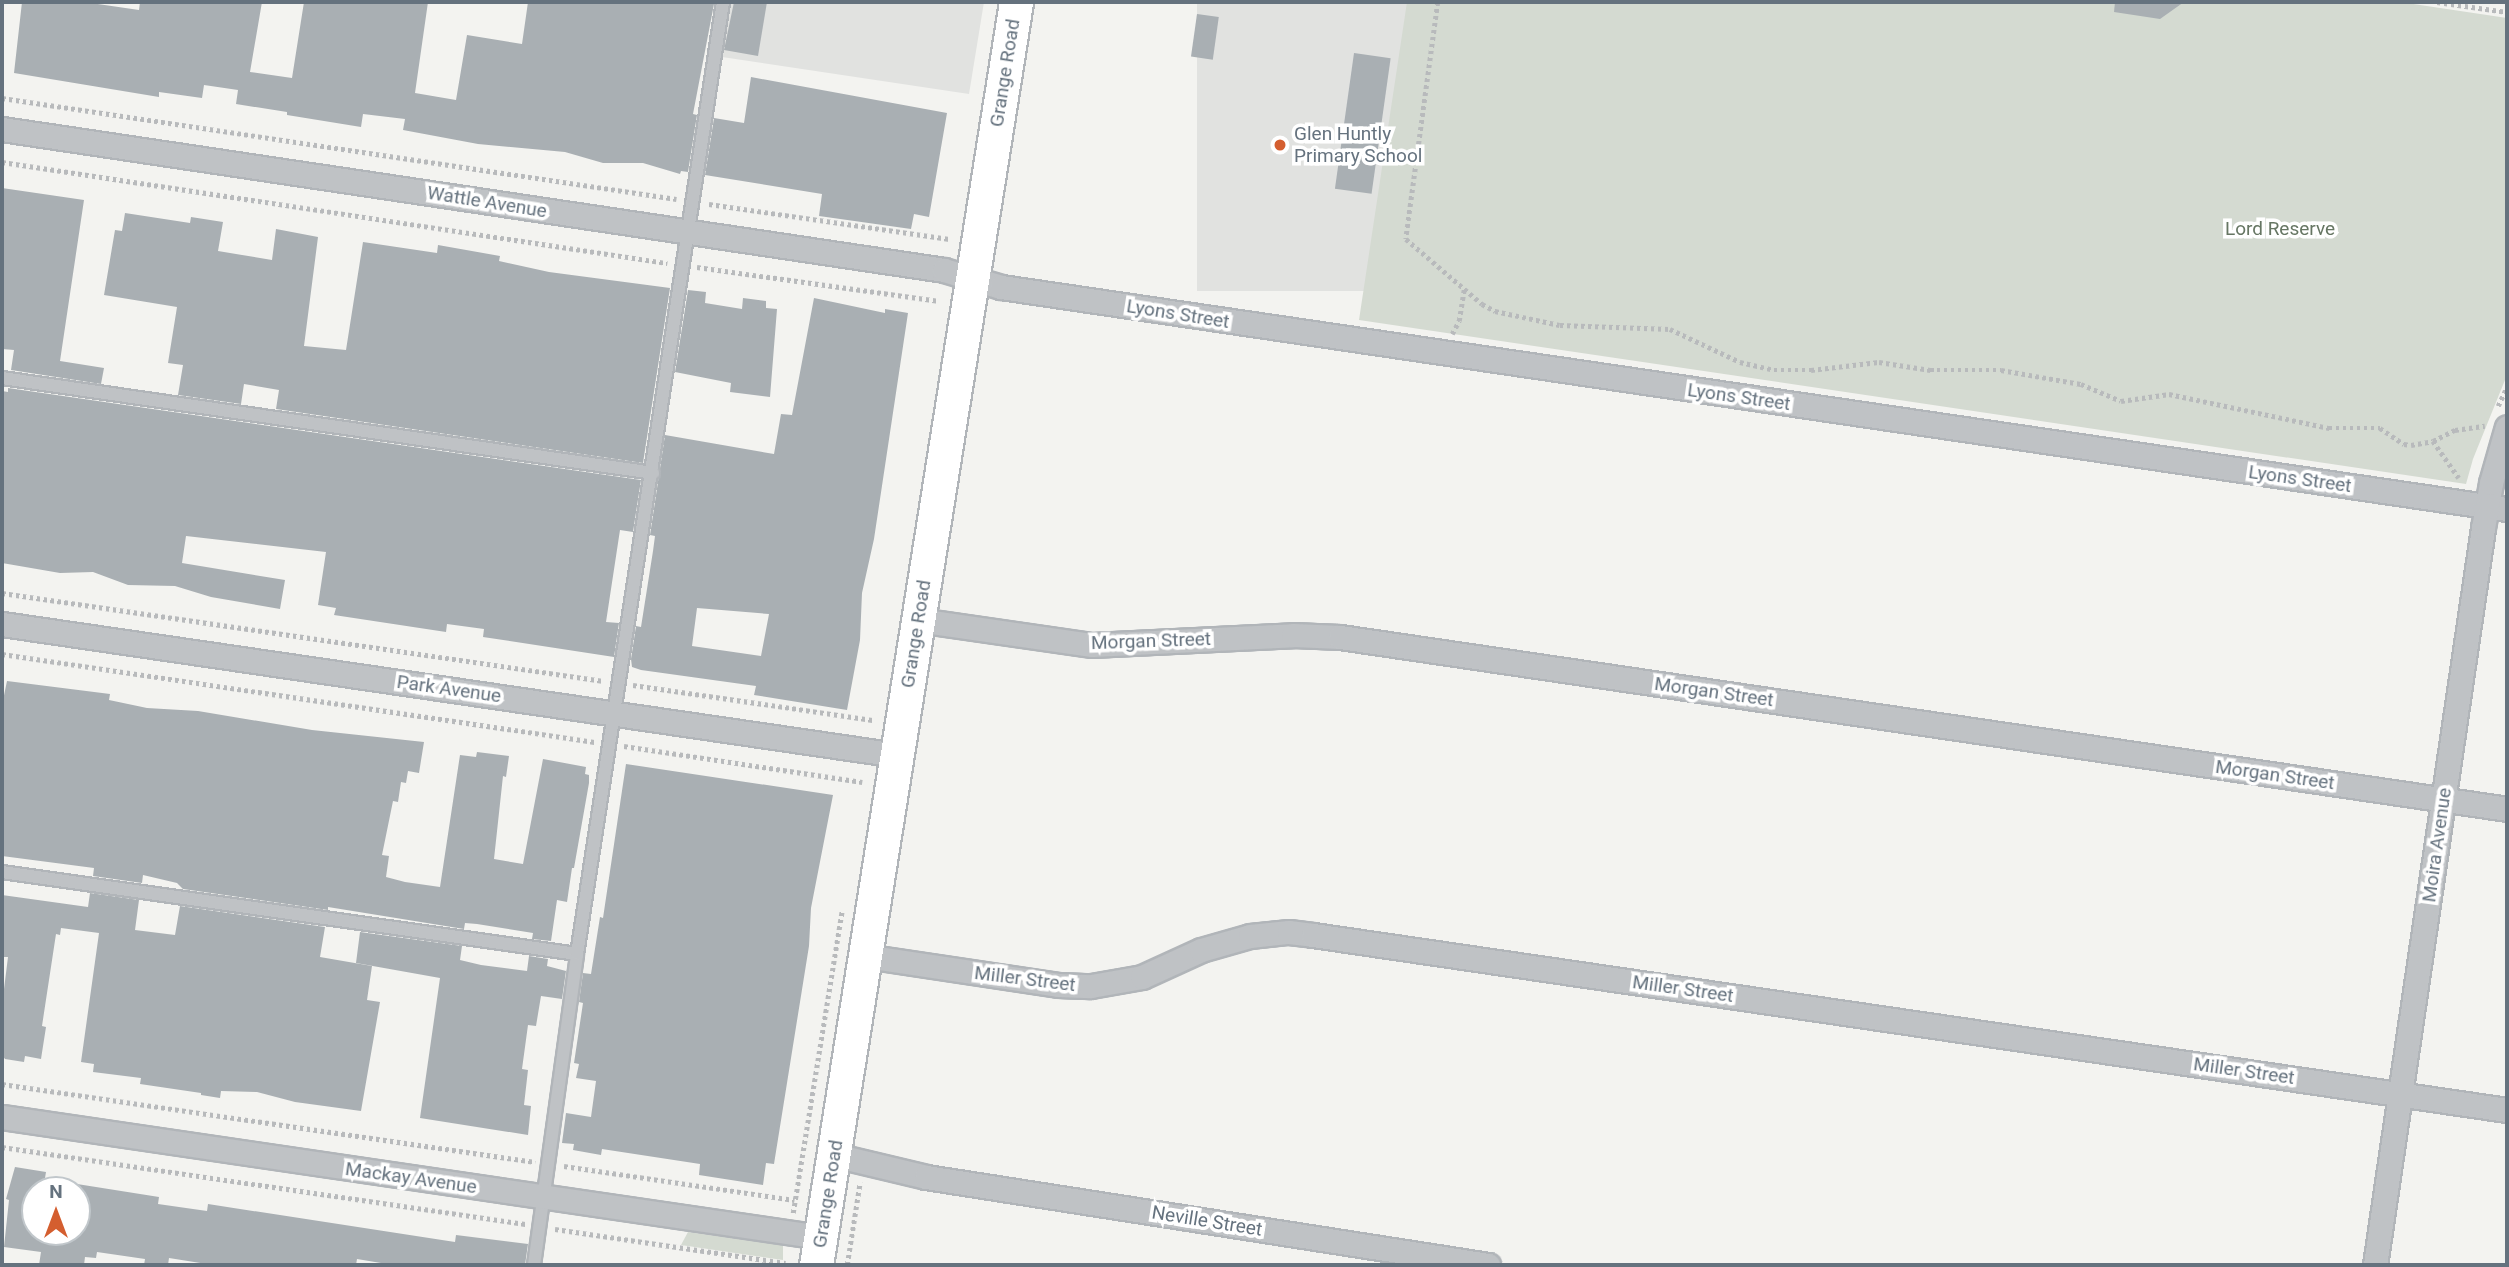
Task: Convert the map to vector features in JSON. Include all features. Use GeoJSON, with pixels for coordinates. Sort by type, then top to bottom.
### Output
{"type":"FeatureCollection","features":[{"type":"Feature","properties":{"kind":"main road","name":"Grange Road"},"geometry":{"type":"LineString","coordinates":[[808,1255],[833,1163],[1016,2]]}},
{"type":"Feature","properties":{"kind":"street","name":"Wattle Avenue"},"geometry":{"type":"LineString","coordinates":[[2,129],[953,271],[972,279]]}},
{"type":"Feature","properties":{"kind":"street","name":"Lyons Street"},"geometry":{"type":"LineString","coordinates":[[972,279],[1014,289],[2497,508]]}},
{"type":"Feature","properties":{"kind":"street","name":"Moira Avenue"},"geometry":{"type":"LineString","coordinates":[[2375,1265],[2443,800],[2497,508],[2506,430]]}},
{"type":"Feature","properties":{"kind":"street","name":"Morgan Street"},"geometry":{"type":"LineString","coordinates":[[918,620],[1092,645],[1293,635],[1340,637],[2507,809]]}},
{"type":"Feature","properties":{"kind":"street","name":"Park Avenue"},"geometry":{"type":"LineString","coordinates":[[2,624],[897,755]]}},
{"type":"Feature","properties":{"kind":"street","name":"Miller Street"},"geometry":{"type":"LineString","coordinates":[[865,956],[1058,985],[1091,986],[1142,977],[1225,942],[1272,933],[1301,933],[2507,1110]]}},
{"type":"Feature","properties":{"kind":"street","name":"Mackay Avenue"},"geometry":{"type":"LineString","coordinates":[[2,1117],[543,1197],[808,1255]]}},
{"type":"Feature","properties":{"kind":"street","name":"Neville Street"},"geometry":{"type":"LineString","coordinates":[[833,1163],[1488,1265]]}},
{"type":"Feature","properties":{"kind":"lane"},"geometry":{"type":"LineString","coordinates":[[534,1265],[577,954],[621,683],[723,2]]}},
{"type":"Feature","properties":{"kind":"lane"},"geometry":{"type":"LineString","coordinates":[[2,378],[653,473]]}},
{"type":"Feature","properties":{"kind":"lane"},"geometry":{"type":"LineString","coordinates":[[2,872],[577,954]]}},
{"type":"Feature","properties":{"kind":"path"},"geometry":{"type":"LineString","coordinates":[[1438,2],[1406,239],[1482,304],[1512,317],[1587,328],[1670,329],[1740,362],[1774,370],[1811,370],[1879,362],[1930,370],[2001,370],[2081,384],[2121,401],[2169,394],[2329,428],[2380,428],[2404,444],[2433,442],[2465,428],[2488,426],[2506,430]]}},
{"type":"Feature","properties":{"kind":"path"},"geometry":{"type":"LineString","coordinates":[[2437,2],[2507,12]]}},
{"type":"Feature","properties":{"kind":"path"},"geometry":{"type":"LineString","coordinates":[[2,98],[948,239]]}},
{"type":"Feature","properties":{"kind":"path"},"geometry":{"type":"LineString","coordinates":[[2,162],[939,301]]}},
{"type":"Feature","properties":{"kind":"path"},"geometry":{"type":"LineString","coordinates":[[1451,338],[1459,321],[1464,288]]}},
{"type":"Feature","properties":{"kind":"path"},"geometry":{"type":"LineString","coordinates":[[2433,442],[2463,482]]}},
{"type":"Feature","properties":{"kind":"path"},"geometry":{"type":"LineString","coordinates":[[2,593],[872,720]]}},
{"type":"Feature","properties":{"kind":"path"},"geometry":{"type":"LineString","coordinates":[[2,654],[862,782]]}},
{"type":"Feature","properties":{"kind":"path"},"geometry":{"type":"LineString","coordinates":[[2,1084],[795,1200]]}},
{"type":"Feature","properties":{"kind":"path"},"geometry":{"type":"LineString","coordinates":[[2,1147],[539,1226],[808,1255]]}},
{"type":"Feature","properties":{"kind":"shaded area"},"geometry":{"type":"Polygon","coordinates":[[[731,2],[984,2],[969,94],[722,57],[731,2]]]}},
{"type":"Feature","properties":{"kind":"shaded area","name":"Glen Huntly Primary School"},"geometry":{"type":"Polygon","coordinates":[[[1197,2],[1407,2],[1407,291],[1197,291],[1197,2]]]}},
{"type":"Feature","properties":{"kind":"green space","name":"Lord Reserve"},"geometry":{"type":"Polygon","coordinates":[[[1407,2],[2400,2],[2507,18],[2507,375],[2473,459],[2466,484],[1359,320],[1407,2]]]}},
{"type":"Feature","properties":{"kind":"green space"},"geometry":{"type":"Polygon","coordinates":[[[688,1232],[780,1245],[783,1246],[783,1260],[681,1245],[688,1232]]]}},
{"type":"Feature","properties":{"kind":"building"},"geometry":{"type":"Polygon","coordinates":[[[22,2],[84,2],[139,10],[140,2],[262,2],[250,72],[292,78],[304,2],[428,2],[415,93],[456,100],[467,35],[522,44],[528,2],[714,4],[693,114],[697,115],[688,172],[681,171],[680,174],[643,163],[603,163],[565,152],[478,144],[403,130],[405,119],[363,114],[361,127],[287,115],[287,112],[236,104],[238,90],[204,85],[202,98],[159,92],[159,97],[14,73],[22,2]]]}},
{"type":"Feature","properties":{"kind":"building"},"geometry":{"type":"Polygon","coordinates":[[[734,2],[767,2],[758,56],[724,50],[734,2]]]}},
{"type":"Feature","properties":{"kind":"building"},"geometry":{"type":"Polygon","coordinates":[[[2115,2],[2184,2],[2160,19],[2114,12],[2115,2]]]}},
{"type":"Feature","properties":{"kind":"building"},"geometry":{"type":"Polygon","coordinates":[[[1197,14],[1219,17],[1213,60],[1191,57],[1197,14]]]}},
{"type":"Feature","properties":{"kind":"building"},"geometry":{"type":"Polygon","coordinates":[[[1354,53],[1391,58],[1372,194],[1335,189],[1354,53]]]}},
{"type":"Feature","properties":{"kind":"building"},"geometry":{"type":"Polygon","coordinates":[[[751,77],[947,113],[929,217],[914,214],[911,229],[819,216],[822,194],[705,175],[714,118],[744,123],[751,77]]]}},
{"type":"Feature","properties":{"kind":"building"},"geometry":{"type":"Polygon","coordinates":[[[2,188],[84,200],[60,361],[104,368],[101,384],[11,370],[14,350],[2,349],[2,188]]]}},
{"type":"Feature","properties":{"kind":"building"},"geometry":{"type":"Polygon","coordinates":[[[125,213],[190,223],[191,217],[223,222],[218,251],[272,260],[276,229],[318,237],[304,346],[346,350],[363,242],[437,253],[438,245],[500,256],[499,261],[549,272],[670,288],[643,463],[276,409],[279,390],[244,384],[241,404],[178,395],[183,365],[168,363],[177,307],[104,295],[115,230],[122,231],[125,213]]]}},
{"type":"Feature","properties":{"kind":"building"},"geometry":{"type":"Polygon","coordinates":[[[688,290],[706,292],[705,303],[742,309],[743,298],[766,301],[766,308],[777,309],[770,397],[730,392],[731,383],[675,372],[688,290]]]}},
{"type":"Feature","properties":{"kind":"building"},"geometry":{"type":"Polygon","coordinates":[[[814,298],[885,313],[885,309],[908,313],[874,539],[862,593],[860,640],[847,710],[754,695],[756,686],[632,667],[636,626],[641,627],[653,551],[655,536],[650,535],[665,435],[774,454],[781,414],[792,415],[814,298]],[[697,608],[692,646],[761,656],[769,614],[697,608]]]}},
{"type":"Feature","properties":{"kind":"building"},"geometry":{"type":"Polygon","coordinates":[[[8,388],[641,480],[633,532],[620,530],[606,622],[619,623],[614,657],[483,637],[484,629],[447,624],[446,632],[334,615],[336,608],[318,605],[326,552],[186,536],[182,563],[285,580],[280,609],[211,597],[175,586],[128,585],[93,572],[60,573],[2,563],[2,391],[8,392],[8,388]]]}},
{"type":"Feature","properties":{"kind":"building"},"geometry":{"type":"Polygon","coordinates":[[[7,681],[110,694],[109,700],[147,708],[198,711],[312,730],[424,742],[419,773],[408,771],[406,783],[401,782],[398,802],[393,801],[382,855],[389,856],[386,877],[405,882],[440,887],[460,755],[476,757],[477,752],[509,756],[506,777],[503,776],[494,859],[523,864],[543,759],[586,767],[585,774],[589,775],[589,783],[574,868],[567,902],[557,900],[551,941],[532,939],[533,933],[477,924],[465,923],[464,929],[328,907],[328,910],[183,889],[177,883],[143,875],[142,883],[93,876],[94,868],[2,856],[2,705],[7,681]]]}},
{"type":"Feature","properties":{"kind":"building"},"geometry":{"type":"Polygon","coordinates":[[[626,764],[833,795],[811,908],[809,946],[774,1164],[766,1163],[763,1185],[699,1175],[700,1164],[602,1149],[601,1155],[573,1150],[574,1144],[562,1143],[566,1113],[591,1117],[596,1081],[576,1078],[579,1064],[574,1063],[583,1003],[579,1002],[583,973],[591,974],[600,917],[603,918],[626,764]]]}},
{"type":"Feature","properties":{"kind":"building"},"geometry":{"type":"Polygon","coordinates":[[[90,893],[139,900],[135,930],[175,935],[180,906],[325,927],[320,957],[372,966],[367,1000],[380,1002],[361,1111],[295,1102],[257,1092],[221,1091],[220,1098],[140,1084],[141,1078],[93,1072],[94,1064],[81,1062],[99,933],[61,928],[60,935],[56,934],[42,1026],[46,1027],[41,1059],[25,1056],[24,1062],[5,1059],[2,1055],[2,1005],[8,957],[2,957],[2,895],[88,907],[90,893]]]}},
{"type":"Feature","properties":{"kind":"building"},"geometry":{"type":"Polygon","coordinates":[[[360,932],[462,946],[460,960],[481,965],[527,971],[529,956],[548,959],[547,966],[566,971],[562,999],[541,996],[536,1026],[528,1025],[522,1069],[528,1070],[524,1105],[531,1106],[528,1135],[420,1118],[440,978],[356,963],[360,932]]]}},
{"type":"Feature","properties":{"kind":"building"},"geometry":{"type":"Polygon","coordinates":[[[15,1167],[46,1172],[45,1176],[21,1176],[21,1246],[91,1246],[91,1186],[159,1197],[158,1204],[207,1211],[208,1204],[455,1242],[456,1235],[528,1244],[525,1265],[393,1265],[357,1259],[356,1265],[213,1265],[169,1258],[168,1265],[144,1265],[145,1259],[97,1252],[96,1258],[85,1257],[84,1265],[39,1265],[41,1252],[4,1247],[9,1200],[6,1199],[15,1167]]]}},
{"type":"Feature","properties":{"kind":"place","name":"Glen Huntly Primary School"},"geometry":{"type":"Point","coordinates":[1280,145]}}]}
